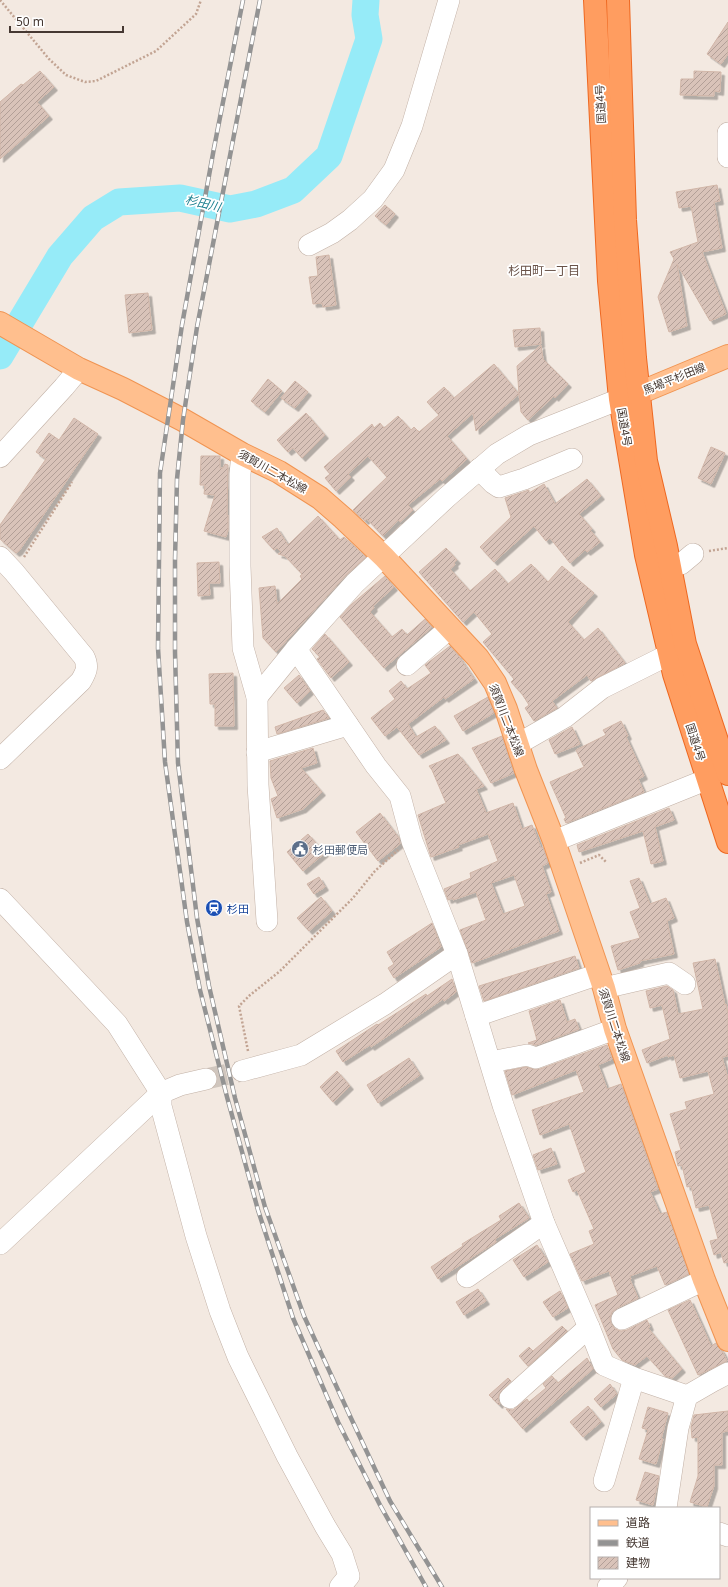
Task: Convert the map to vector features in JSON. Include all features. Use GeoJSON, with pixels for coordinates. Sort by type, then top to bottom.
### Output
{"type":"FeatureCollection","features":[{"type":"Feature","properties":{"kind":"highway","name":"国道4号"},"geometry":{"type":"LineString","coordinates":[[595,0],[609,281],[629,396],[646,555],[674,674],[718,776]]}},
{"type":"Feature","properties":{"kind":"highway","name":"国道4号"},"geometry":{"type":"LineString","coordinates":[[618,0],[625,220],[634,351],[629,396],[646,461],[670,566],[685,644],[718,776],[728,842]]}},
{"type":"Feature","properties":{"kind":"main road","name":"須賀川二本松線"},"geometry":{"type":"LineString","coordinates":[[0,323],[75,366],[123,389],[242,454],[279,472],[320,498],[384,557],[478,658],[494,683],[554,841],[616,1029],[704,1280],[728,1340]]}},
{"type":"Feature","properties":{"kind":"main road","name":"馬場平杉田線"},"geometry":{"type":"LineString","coordinates":[[629,396],[728,356]]}},
{"type":"Feature","properties":{"kind":"street"},"geometry":{"type":"LineString","coordinates":[[309,245],[332,233],[350,220],[373,199],[394,170],[412,126],[449,0]]}},
{"type":"Feature","properties":{"kind":"street"},"geometry":{"type":"LineString","coordinates":[[728,133],[728,157]]}},
{"type":"Feature","properties":{"kind":"street"},"geometry":{"type":"LineString","coordinates":[[0,457],[64,387],[75,366]]}},
{"type":"Feature","properties":{"kind":"street"},"geometry":{"type":"LineString","coordinates":[[257,697],[296,649],[355,583],[497,454],[529,435],[629,396]]}},
{"type":"Feature","properties":{"kind":"street"},"geometry":{"type":"LineString","coordinates":[[242,454],[240,474],[240,559],[243,648],[257,697],[260,836],[266,921]]}},
{"type":"Feature","properties":{"kind":"street"},"geometry":{"type":"LineString","coordinates":[[479,469],[493,483],[499,486],[524,479],[572,459]]}},
{"type":"Feature","properties":{"kind":"street"},"geometry":{"type":"LineString","coordinates":[[670,566],[681,564],[693,554]]}},
{"type":"Feature","properties":{"kind":"street"},"geometry":{"type":"LineString","coordinates":[[0,557],[84,657],[87,663],[87,671],[81,681],[0,759]]}},
{"type":"Feature","properties":{"kind":"street"},"geometry":{"type":"LineString","coordinates":[[407,665],[450,628]]}},
{"type":"Feature","properties":{"kind":"street"},"geometry":{"type":"LineString","coordinates":[[296,649],[376,766],[400,796],[412,841],[457,954],[503,1105],[544,1223],[604,1365],[634,1378],[687,1396]]}},
{"type":"Feature","properties":{"kind":"street"},"geometry":{"type":"LineString","coordinates":[[518,744],[565,717],[602,688],[670,654]]}},
{"type":"Feature","properties":{"kind":"street"},"geometry":{"type":"LineString","coordinates":[[257,752],[348,725]]}},
{"type":"Feature","properties":{"kind":"street"},"geometry":{"type":"LineString","coordinates":[[554,841],[718,776]]}},
{"type":"Feature","properties":{"kind":"street"},"geometry":{"type":"LineString","coordinates":[[0,899],[117,1024],[161,1093],[161,1106],[196,1236],[220,1311],[238,1357],[286,1456],[342,1554],[349,1576],[340,1587]]}},
{"type":"Feature","properties":{"kind":"street"},"geometry":{"type":"LineString","coordinates":[[247,1070],[301,1055],[385,1004],[457,954]]}},
{"type":"Feature","properties":{"kind":"street"},"geometry":{"type":"LineString","coordinates":[[476,1016],[601,981],[669,973],[684,984]]}},
{"type":"Feature","properties":{"kind":"street"},"geometry":{"type":"LineString","coordinates":[[491,1062],[526,1055],[536,1058],[616,1029]]}},
{"type":"Feature","properties":{"kind":"street"},"geometry":{"type":"LineString","coordinates":[[0,1244],[161,1093],[180,1085],[206,1079]]}},
{"type":"Feature","properties":{"kind":"street"},"geometry":{"type":"LineString","coordinates":[[467,1276],[544,1223]]}},
{"type":"Feature","properties":{"kind":"street"},"geometry":{"type":"LineString","coordinates":[[622,1319],[704,1280]]}},
{"type":"Feature","properties":{"kind":"street"},"geometry":{"type":"LineString","coordinates":[[510,1398],[589,1327]]}},
{"type":"Feature","properties":{"kind":"street"},"geometry":{"type":"LineString","coordinates":[[666,1507],[678,1428],[687,1396],[728,1373]]}},
{"type":"Feature","properties":{"kind":"street"},"geometry":{"type":"LineString","coordinates":[[604,1481],[634,1378]]}},
{"type":"Feature","properties":{"kind":"street"},"geometry":{"type":"LineString","coordinates":[[608,1587],[616,1579]]}},
{"type":"Feature","properties":{"kind":"path"},"geometry":{"type":"LineString","coordinates":[[0,0],[49,59],[66,75],[85,82],[96,81],[156,51],[196,14],[201,0]]}},
{"type":"Feature","properties":{"kind":"path"},"geometry":{"type":"LineString","coordinates":[[14,572],[72,482]]}},
{"type":"Feature","properties":{"kind":"path"},"geometry":{"type":"LineString","coordinates":[[247,1070],[239,1006],[250,995],[280,971],[353,898],[375,871],[396,851],[412,841]]}},
{"type":"Feature","properties":{"kind":"path"},"geometry":{"type":"LineString","coordinates":[[563,870],[599,855],[607,863]]}},
{"type":"Feature","properties":{"kind":"building"},"geometry":{"type":"Polygon","coordinates":[[[728,22],[728,54],[721,64],[707,54],[728,22]]]}},
{"type":"Feature","properties":{"kind":"building"},"geometry":{"type":"Polygon","coordinates":[[[40,71],[54,87],[37,102],[49,116],[0,159],[0,102],[21,84],[23,85],[40,71]]]}},
{"type":"Feature","properties":{"kind":"building"},"geometry":{"type":"Polygon","coordinates":[[[694,71],[721,72],[720,92],[714,91],[714,96],[680,95],[681,79],[694,79],[694,71]]]}},
{"type":"Feature","properties":{"kind":"building"},"geometry":{"type":"Polygon","coordinates":[[[717,185],[720,201],[714,202],[722,248],[702,252],[726,314],[710,321],[677,264],[687,326],[669,332],[658,297],[674,259],[670,252],[698,242],[691,206],[679,208],[676,192],[717,185]]]}},
{"type":"Feature","properties":{"kind":"building"},"geometry":{"type":"Polygon","coordinates":[[[385,205],[395,214],[386,225],[375,216],[385,205]]]}},
{"type":"Feature","properties":{"kind":"building"},"geometry":{"type":"Polygon","coordinates":[[[329,255],[336,305],[323,307],[322,303],[313,304],[309,277],[318,276],[316,257],[329,255]]]}},
{"type":"Feature","properties":{"kind":"building"},"geometry":{"type":"Polygon","coordinates":[[[148,293],[152,330],[129,333],[125,295],[148,293]]]}},
{"type":"Feature","properties":{"kind":"building"},"geometry":{"type":"Polygon","coordinates":[[[540,328],[541,344],[515,347],[513,330],[540,328]]]}},
{"type":"Feature","properties":{"kind":"building"},"geometry":{"type":"Polygon","coordinates":[[[541,345],[543,359],[568,384],[555,398],[554,396],[528,420],[521,412],[517,366],[541,345]]]}},
{"type":"Feature","properties":{"kind":"building"},"geometry":{"type":"Polygon","coordinates":[[[494,364],[519,394],[476,431],[473,413],[447,436],[467,459],[442,481],[440,479],[408,505],[413,510],[400,522],[398,520],[383,536],[367,519],[365,521],[353,510],[387,477],[368,456],[348,474],[351,477],[336,491],[325,478],[330,474],[324,467],[372,424],[374,428],[380,423],[384,428],[398,416],[411,430],[414,427],[419,432],[439,415],[427,402],[444,387],[454,398],[494,364]]]}},
{"type":"Feature","properties":{"kind":"building"},"geometry":{"type":"Polygon","coordinates":[[[268,379],[282,391],[265,412],[251,401],[268,379]]]}},
{"type":"Feature","properties":{"kind":"building"},"geometry":{"type":"Polygon","coordinates":[[[295,381],[308,392],[295,408],[281,398],[295,381]]]}},
{"type":"Feature","properties":{"kind":"building"},"geometry":{"type":"Polygon","coordinates":[[[306,413],[325,435],[302,458],[293,448],[288,452],[277,440],[306,413]]]}},
{"type":"Feature","properties":{"kind":"building"},"geometry":{"type":"Polygon","coordinates":[[[74,418],[98,434],[19,551],[16,553],[0,539],[0,525],[46,459],[36,452],[49,433],[59,440],[74,418]]]}},
{"type":"Feature","properties":{"kind":"building"},"geometry":{"type":"Polygon","coordinates":[[[711,447],[725,453],[711,484],[698,478],[711,447]]]}},
{"type":"Feature","properties":{"kind":"building"},"geometry":{"type":"Polygon","coordinates":[[[201,456],[220,456],[220,468],[223,468],[225,464],[228,465],[228,530],[226,537],[204,531],[215,495],[204,494],[205,485],[200,485],[201,456]]]}},
{"type":"Feature","properties":{"kind":"building"},"geometry":{"type":"Polygon","coordinates":[[[587,479],[601,496],[579,514],[592,529],[590,530],[600,542],[587,552],[585,550],[570,563],[550,538],[546,541],[534,526],[494,562],[480,547],[511,517],[505,498],[529,490],[529,493],[544,484],[555,504],[587,479]]]}},
{"type":"Feature","properties":{"kind":"building"},"geometry":{"type":"Polygon","coordinates":[[[318,516],[340,540],[344,537],[366,557],[346,575],[276,652],[263,638],[259,588],[275,586],[277,604],[302,579],[300,576],[302,574],[285,556],[278,554],[281,552],[277,548],[274,550],[262,537],[277,528],[288,545],[318,516]]]}},
{"type":"Feature","properties":{"kind":"building"},"geometry":{"type":"Polygon","coordinates":[[[446,548],[457,560],[454,563],[455,565],[450,569],[470,591],[495,569],[508,584],[531,564],[548,582],[562,566],[594,593],[568,622],[584,640],[598,628],[625,663],[591,681],[587,675],[552,701],[557,708],[534,721],[525,708],[529,705],[522,694],[511,682],[514,679],[483,642],[492,634],[474,612],[463,622],[419,572],[446,548]]]}},
{"type":"Feature","properties":{"kind":"building"},"geometry":{"type":"Polygon","coordinates":[[[219,562],[220,583],[209,583],[210,595],[198,596],[197,563],[219,562]]]}},
{"type":"Feature","properties":{"kind":"building"},"geometry":{"type":"Polygon","coordinates":[[[385,576],[394,587],[373,606],[374,608],[370,612],[392,637],[402,629],[407,635],[425,619],[432,627],[384,668],[340,617],[352,604],[385,576]]]}},
{"type":"Feature","properties":{"kind":"building"},"geometry":{"type":"Polygon","coordinates":[[[325,634],[349,662],[331,678],[317,659],[320,657],[312,649],[325,634]]]}},
{"type":"Feature","properties":{"kind":"building"},"geometry":{"type":"Polygon","coordinates":[[[450,646],[474,679],[445,699],[444,697],[408,724],[416,737],[435,726],[446,740],[419,755],[397,727],[385,736],[371,718],[395,699],[389,691],[401,681],[407,689],[431,673],[425,665],[450,646]]]}},
{"type":"Feature","properties":{"kind":"building"},"geometry":{"type":"Polygon","coordinates":[[[233,673],[234,726],[215,726],[215,704],[210,704],[209,674],[233,673]]]}},
{"type":"Feature","properties":{"kind":"building"},"geometry":{"type":"Polygon","coordinates":[[[299,675],[310,691],[297,703],[284,688],[299,675]]]}},
{"type":"Feature","properties":{"kind":"building"},"geometry":{"type":"Polygon","coordinates":[[[488,697],[494,713],[463,731],[454,716],[488,697]]]}},
{"type":"Feature","properties":{"kind":"building"},"geometry":{"type":"Polygon","coordinates":[[[323,710],[329,718],[277,734],[275,727],[323,710]]]}},
{"type":"Feature","properties":{"kind":"building"},"geometry":{"type":"Polygon","coordinates":[[[621,721],[628,736],[626,737],[644,776],[638,779],[644,792],[566,823],[564,819],[566,818],[550,782],[584,767],[576,750],[606,735],[603,730],[621,721]]]}},
{"type":"Feature","properties":{"kind":"building"},"geometry":{"type":"Polygon","coordinates":[[[572,727],[580,744],[555,754],[549,740],[572,727]]]}},
{"type":"Feature","properties":{"kind":"building"},"geometry":{"type":"Polygon","coordinates":[[[502,736],[514,773],[491,783],[472,748],[502,736]]]}},
{"type":"Feature","properties":{"kind":"building"},"geometry":{"type":"Polygon","coordinates":[[[313,748],[317,763],[301,768],[322,792],[303,809],[277,818],[271,799],[278,796],[271,778],[270,761],[313,748]]]}},
{"type":"Feature","properties":{"kind":"building"},"geometry":{"type":"Polygon","coordinates":[[[458,754],[484,786],[476,789],[486,813],[513,803],[522,829],[532,825],[541,848],[543,847],[548,863],[542,866],[551,892],[546,894],[559,931],[472,963],[460,930],[486,920],[476,892],[453,900],[453,898],[448,900],[444,889],[471,878],[470,873],[498,861],[488,834],[458,845],[459,847],[431,857],[418,815],[446,803],[429,766],[458,754]],[[514,875],[491,883],[503,914],[525,906],[514,875]]]}},
{"type":"Feature","properties":{"kind":"building"},"geometry":{"type":"Polygon","coordinates":[[[669,808],[674,820],[655,827],[663,861],[651,864],[643,831],[579,852],[577,845],[669,808]]]}},
{"type":"Feature","properties":{"kind":"building"},"geometry":{"type":"Polygon","coordinates":[[[380,813],[399,838],[400,844],[378,861],[356,832],[380,813]]]}},
{"type":"Feature","properties":{"kind":"building"},"geometry":{"type":"Polygon","coordinates":[[[308,834],[325,853],[303,871],[287,852],[308,834]]]}},
{"type":"Feature","properties":{"kind":"building"},"geometry":{"type":"Polygon","coordinates":[[[319,877],[325,887],[314,894],[307,884],[319,877]]]}},
{"type":"Feature","properties":{"kind":"building"},"geometry":{"type":"Polygon","coordinates":[[[639,878],[650,904],[666,898],[674,918],[667,921],[674,954],[640,961],[640,963],[618,970],[611,946],[640,938],[630,912],[640,908],[630,881],[639,878]]]}},
{"type":"Feature","properties":{"kind":"building"},"geometry":{"type":"Polygon","coordinates":[[[321,897],[332,911],[309,931],[297,918],[321,897]]]}},
{"type":"Feature","properties":{"kind":"building"},"geometry":{"type":"Polygon","coordinates":[[[432,923],[441,947],[394,978],[388,968],[394,964],[387,952],[432,923]]]}},
{"type":"Feature","properties":{"kind":"building"},"geometry":{"type":"Polygon","coordinates":[[[575,956],[579,968],[484,1001],[479,986],[575,956]]]}},
{"type":"Feature","properties":{"kind":"building"},"geometry":{"type":"Polygon","coordinates":[[[715,959],[728,1013],[728,1056],[722,1057],[728,1079],[728,1262],[724,1263],[721,1252],[714,1255],[710,1241],[718,1239],[709,1205],[696,1208],[691,1186],[687,1187],[682,1165],[678,1166],[675,1152],[681,1150],[670,1114],[687,1109],[685,1102],[714,1094],[708,1071],[680,1078],[674,1055],[668,1057],[668,1055],[647,1063],[642,1050],[670,1039],[662,1005],[650,1008],[646,991],[667,986],[673,990],[678,1014],[703,1009],[693,963],[715,959]]]}},
{"type":"Feature","properties":{"kind":"building"},"geometry":{"type":"Polygon","coordinates":[[[452,979],[456,992],[371,1047],[370,1045],[343,1062],[336,1051],[377,1024],[378,1025],[426,994],[427,996],[452,979]]]}},
{"type":"Feature","properties":{"kind":"building"},"geometry":{"type":"Polygon","coordinates":[[[560,1000],[567,1022],[575,1019],[579,1029],[536,1045],[528,1043],[537,1040],[529,1011],[560,1000]]]}},
{"type":"Feature","properties":{"kind":"building"},"geometry":{"type":"Polygon","coordinates":[[[607,1045],[612,1059],[598,1065],[607,1089],[621,1084],[658,1189],[650,1192],[660,1214],[667,1212],[689,1274],[665,1285],[657,1266],[630,1276],[630,1280],[638,1298],[612,1312],[610,1318],[611,1324],[615,1329],[621,1331],[627,1330],[647,1320],[650,1327],[648,1328],[682,1369],[672,1378],[665,1376],[647,1356],[635,1365],[622,1360],[613,1349],[595,1305],[618,1295],[609,1271],[582,1281],[570,1254],[594,1244],[589,1231],[594,1229],[577,1190],[573,1192],[568,1180],[586,1172],[569,1124],[540,1135],[532,1110],[584,1092],[576,1070],[512,1095],[505,1071],[526,1067],[540,1069],[607,1045]]]}},
{"type":"Feature","properties":{"kind":"building"},"geometry":{"type":"Polygon","coordinates":[[[409,1058],[420,1075],[378,1103],[367,1085],[409,1058]]]}},
{"type":"Feature","properties":{"kind":"building"},"geometry":{"type":"Polygon","coordinates":[[[337,1071],[350,1086],[333,1102],[320,1087],[337,1071]]]}},
{"type":"Feature","properties":{"kind":"building"},"geometry":{"type":"Polygon","coordinates":[[[551,1148],[557,1164],[538,1170],[533,1155],[551,1148]]]}},
{"type":"Feature","properties":{"kind":"building"},"geometry":{"type":"Polygon","coordinates":[[[519,1203],[529,1218],[495,1239],[496,1242],[438,1279],[431,1267],[463,1246],[462,1244],[501,1220],[499,1216],[519,1203]]]}},
{"type":"Feature","properties":{"kind":"building"},"geometry":{"type":"Polygon","coordinates":[[[537,1245],[548,1262],[524,1277],[513,1260],[537,1245]]]}},
{"type":"Feature","properties":{"kind":"building"},"geometry":{"type":"Polygon","coordinates":[[[478,1289],[486,1301],[464,1315],[456,1302],[478,1289]]]}},
{"type":"Feature","properties":{"kind":"building"},"geometry":{"type":"Polygon","coordinates":[[[560,1291],[568,1308],[553,1317],[543,1302],[560,1291]]]}},
{"type":"Feature","properties":{"kind":"building"},"geometry":{"type":"Polygon","coordinates":[[[690,1300],[711,1346],[716,1343],[727,1361],[698,1375],[668,1310],[690,1300]]]}},
{"type":"Feature","properties":{"kind":"building"},"geometry":{"type":"Polygon","coordinates":[[[562,1326],[567,1331],[528,1366],[519,1356],[529,1347],[533,1351],[562,1326]]]}},
{"type":"Feature","properties":{"kind":"building"},"geometry":{"type":"Polygon","coordinates":[[[587,1358],[593,1369],[523,1429],[506,1409],[513,1410],[527,1399],[529,1402],[546,1388],[543,1384],[552,1376],[558,1383],[587,1358]]]}},
{"type":"Feature","properties":{"kind":"building"},"geometry":{"type":"Polygon","coordinates":[[[508,1378],[511,1381],[499,1394],[499,1405],[489,1395],[508,1378]]]}},
{"type":"Feature","properties":{"kind":"building"},"geometry":{"type":"Polygon","coordinates":[[[610,1384],[617,1394],[601,1407],[594,1399],[610,1384]]]}},
{"type":"Feature","properties":{"kind":"building"},"geometry":{"type":"Polygon","coordinates":[[[588,1406],[601,1422],[583,1437],[570,1422],[588,1406]]]}},
{"type":"Feature","properties":{"kind":"building"},"geometry":{"type":"Polygon","coordinates":[[[648,1407],[668,1413],[656,1464],[639,1459],[648,1430],[642,1428],[648,1407]]]}},
{"type":"Feature","properties":{"kind":"building"},"geometry":{"type":"Polygon","coordinates":[[[728,1411],[728,1431],[722,1432],[722,1465],[714,1465],[714,1486],[707,1507],[690,1502],[698,1476],[698,1437],[692,1438],[691,1427],[694,1415],[728,1411]]]}},
{"type":"Feature","properties":{"kind":"building"},"geometry":{"type":"Polygon","coordinates":[[[645,1472],[659,1476],[653,1505],[636,1500],[645,1472]]]}},
{"type":"Feature","properties":{"kind":"waterway","name":"杉田川"},"geometry":{"type":"LineString","coordinates":[[0,356],[60,256],[93,218],[119,202],[180,198],[230,209],[256,204],[293,190],[329,156],[369,39],[365,15],[366,0]]}},
{"type":"Feature","properties":{"kind":"tunnel"},"geometry":{"type":"LineString","coordinates":[[206,1079],[242,1071]]}},
{"type":"Feature","properties":{"kind":"railway"},"geometry":{"type":"LineString","coordinates":[[243,0],[214,148],[182,325],[160,473],[158,648],[165,762],[187,922],[200,990],[258,1210],[293,1318],[338,1422],[380,1505],[426,1587]]}},
{"type":"Feature","properties":{"kind":"railway"},"geometry":{"type":"LineString","coordinates":[[260,0],[197,327],[183,420],[177,479],[175,560],[175,652],[178,763],[197,918],[209,986],[235,1098],[265,1207],[304,1316],[350,1416],[390,1501],[442,1587]]}},
{"type":"Feature","properties":{"kind":"place","name":"杉田郵便局"},"geometry":{"type":"Point","coordinates":[300,849]}},
{"type":"Feature","properties":{"kind":"place","name":"杉田"},"geometry":{"type":"Point","coordinates":[214,908]}},
{"type":"Feature","properties":{"kind":"district","name":"杉田町一丁目"},"geometry":{"type":"Point","coordinates":[544,270]}}]}
